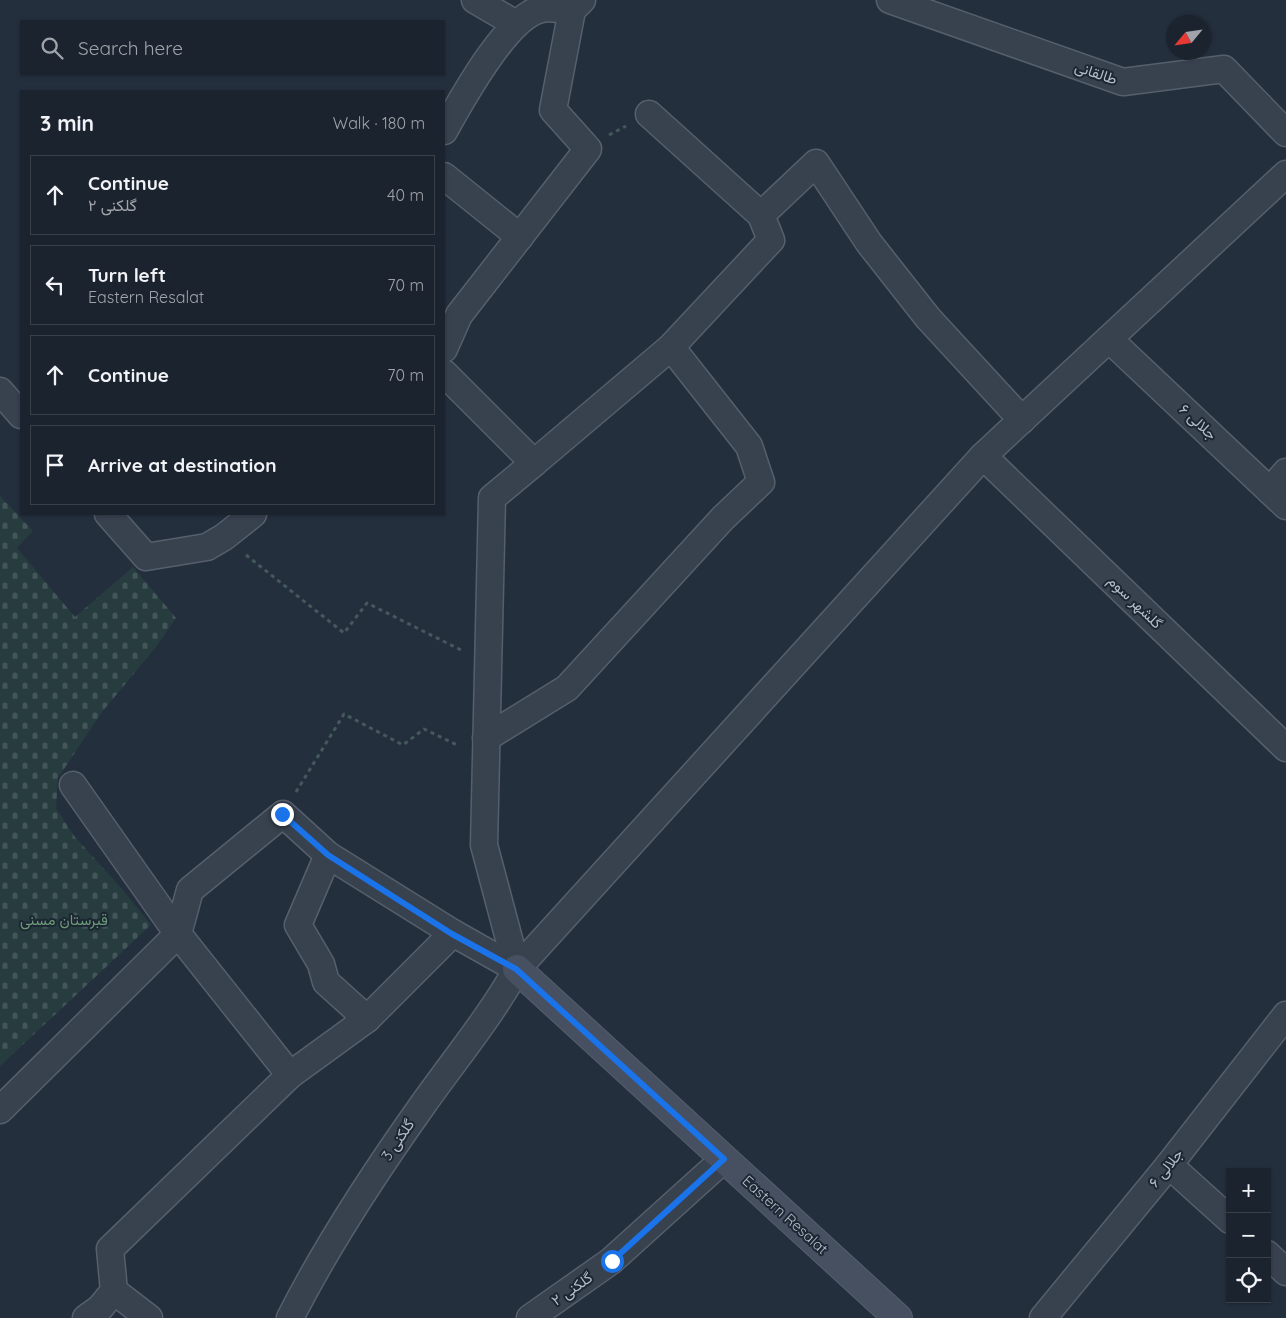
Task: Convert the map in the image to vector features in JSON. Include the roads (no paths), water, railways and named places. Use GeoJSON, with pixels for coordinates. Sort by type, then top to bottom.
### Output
{"type":"FeatureCollection","features":[{"type":"Feature","properties":{"kind":"main road","name":"Eastern Resalat"},"geometry":{"type":"LineString","coordinates":[[516,969],[898,1318]]}},
{"type":"Feature","properties":{"kind":"street"},"geometry":{"type":"LineString","coordinates":[[475,0],[516,24]]}},
{"type":"Feature","properties":{"kind":"street","name":"طالقانی"},"geometry":{"type":"LineString","coordinates":[[890,0],[1122,82],[1224,69],[1286,133]]}},
{"type":"Feature","properties":{"kind":"street"},"geometry":{"type":"LineString","coordinates":[[445,129],[477,74],[516,24],[540,9],[577,5],[553,110],[588,149],[459,315],[446,335]]}},
{"type":"Feature","properties":{"kind":"street"},"geometry":{"type":"LineString","coordinates":[[516,969],[484,845],[492,498],[671,347],[771,240],[761,215],[649,114]]}},
{"type":"Feature","properties":{"kind":"street"},"geometry":{"type":"LineString","coordinates":[[761,215],[816,163],[869,243],[928,318],[1022,420]]}},
{"type":"Feature","properties":{"kind":"street","name":"گلکنی 3"},"geometry":{"type":"LineString","coordinates":[[290,1318],[354,1205],[424,1102],[496,1007],[516,969],[983,456],[1286,174]]}},
{"type":"Feature","properties":{"kind":"street"},"geometry":{"type":"LineString","coordinates":[[445,177],[520,237]]}},
{"type":"Feature","properties":{"kind":"street","name":"جلالی ۶"},"geometry":{"type":"LineString","coordinates":[[1109,339],[1281,489]]}},
{"type":"Feature","properties":{"kind":"street"},"geometry":{"type":"LineString","coordinates":[[486,749],[567,688],[723,518],[761,482],[749,446],[671,347]]}},
{"type":"Feature","properties":{"kind":"street"},"geometry":{"type":"LineString","coordinates":[[445,374],[534,463]]}},
{"type":"Feature","properties":{"kind":"street"},"geometry":{"type":"LineString","coordinates":[[0,391],[20,414]]}},
{"type":"Feature","properties":{"kind":"street","name":"گلشهر سوم"},"geometry":{"type":"LineString","coordinates":[[983,456],[1286,748]]}},
{"type":"Feature","properties":{"kind":"street"},"geometry":{"type":"LineString","coordinates":[[109,515],[146,557],[189,552],[207,547],[224,537],[252,515]]}},
{"type":"Feature","properties":{"kind":"street"},"geometry":{"type":"LineString","coordinates":[[73,785],[178,934],[290,1075]]}},
{"type":"Feature","properties":{"kind":"street"},"geometry":{"type":"LineString","coordinates":[[0,1110],[178,934],[190,890],[282,814],[328,855],[452,934],[516,969]]}},
{"type":"Feature","properties":{"kind":"street"},"geometry":{"type":"LineString","coordinates":[[328,855],[298,925],[321,964],[326,982],[367,1018]]}},
{"type":"Feature","properties":{"kind":"street"},"geometry":{"type":"LineString","coordinates":[[86,1318],[100,1308],[114,1291],[110,1249],[290,1075],[367,1018],[452,934]]}},
{"type":"Feature","properties":{"kind":"street","name":"جلالی ۶"},"geometry":{"type":"LineString","coordinates":[[1043,1318],[1169,1165],[1286,1015]]}},
{"type":"Feature","properties":{"kind":"street","name":"گلکنی ۲"},"geometry":{"type":"LineString","coordinates":[[530,1318],[612,1261],[724,1159]]}},
{"type":"Feature","properties":{"kind":"street"},"geometry":{"type":"LineString","coordinates":[[1169,1165],[1226,1216]]}},
{"type":"Feature","properties":{"kind":"street"},"geometry":{"type":"LineString","coordinates":[[1271,1258],[1286,1272]]}},
{"type":"Feature","properties":{"kind":"street"},"geometry":{"type":"LineString","coordinates":[[114,1291],[149,1318]]}},
{"type":"Feature","properties":{"kind":"park label","name":"قبرستان مسنی"},"geometry":{"type":"Point","coordinates":[64,920]}}]}
